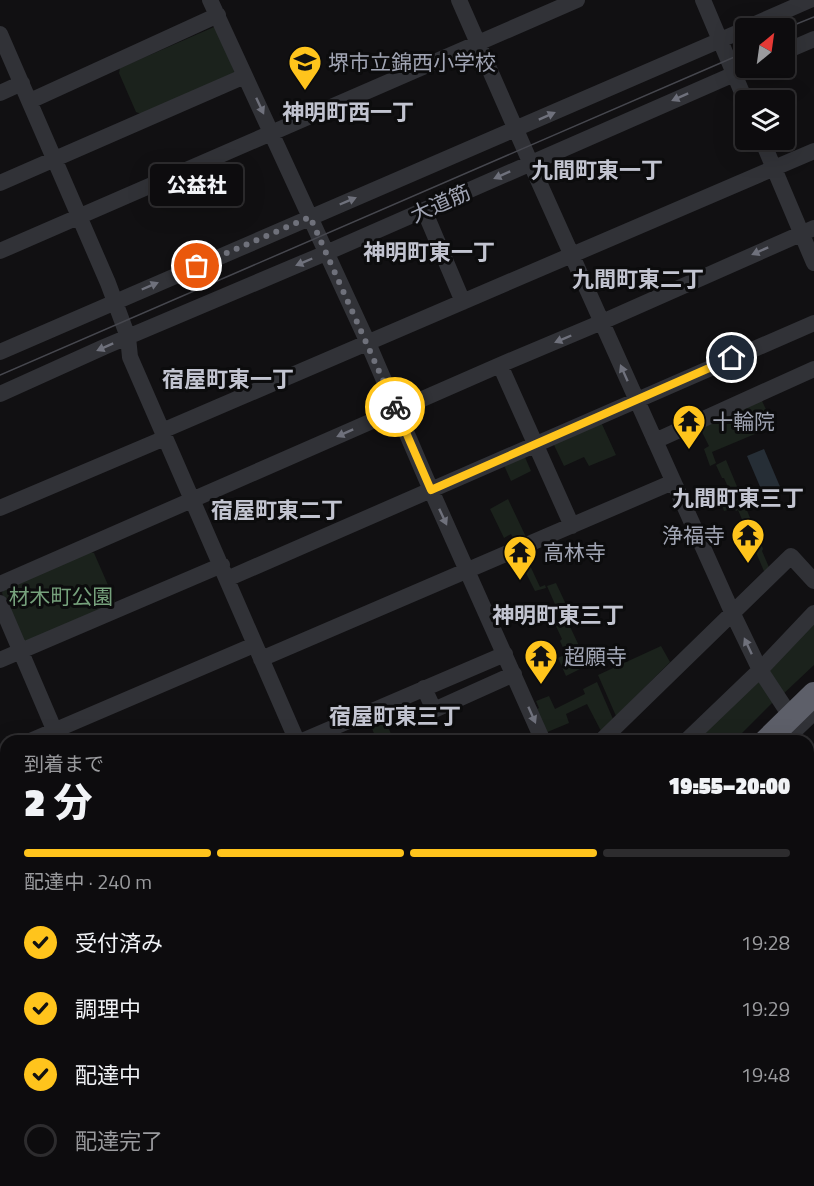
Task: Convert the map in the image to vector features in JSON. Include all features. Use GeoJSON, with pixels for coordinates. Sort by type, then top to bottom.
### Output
{"type":"FeatureCollection","features":[{"type":"Feature","properties":{"kind":"highway"},"geometry":{"type":"LineString","coordinates":[[774,735],[814,706]]}},
{"type":"Feature","properties":{"kind":"highway"},"geometry":{"type":"LineString","coordinates":[[788,735],[814,706]]}},
{"type":"Feature","properties":{"kind":"street"},"geometry":{"type":"LineString","coordinates":[[459,0],[732,612],[760,670],[789,714]]}},
{"type":"Feature","properties":{"kind":"street"},"geometry":{"type":"LineString","coordinates":[[0,251],[577,0]]}},
{"type":"Feature","properties":{"kind":"street"},"geometry":{"type":"LineString","coordinates":[[703,0],[720,40],[735,62]]}},
{"type":"Feature","properties":{"kind":"street","name":"大道筋"},"geometry":{"type":"LineString","coordinates":[[770,18],[810,0]]}},
{"type":"Feature","properties":{"kind":"street"},"geometry":{"type":"LineString","coordinates":[[30,101],[214,8],[368,343],[540,735]]}},
{"type":"Feature","properties":{"kind":"street"},"geometry":{"type":"LineString","coordinates":[[0,34],[81,216],[128,337],[130,357],[258,652],[297,735]]}},
{"type":"Feature","properties":{"kind":"street","name":"大道筋"},"geometry":{"type":"LineString","coordinates":[[0,352],[735,34]]}},
{"type":"Feature","properties":{"kind":"street"},"geometry":{"type":"LineString","coordinates":[[795,47],[814,39]]}},
{"type":"Feature","properties":{"kind":"street","name":"大道筋"},"geometry":{"type":"LineString","coordinates":[[0,394],[735,74]]}},
{"type":"Feature","properties":{"kind":"street"},"geometry":{"type":"LineString","coordinates":[[0,183],[245,76]]}},
{"type":"Feature","properties":{"kind":"street"},"geometry":{"type":"LineString","coordinates":[[0,93],[22,83]]}},
{"type":"Feature","properties":{"kind":"street"},"geometry":{"type":"LineString","coordinates":[[767,150],[808,230],[814,263]]}},
{"type":"Feature","properties":{"kind":"street"},"geometry":{"type":"LineString","coordinates":[[0,508],[368,343],[814,151]]}},
{"type":"Feature","properties":{"kind":"street"},"geometry":{"type":"LineString","coordinates":[[424,210],[463,302]]}},
{"type":"Feature","properties":{"kind":"street"},"geometry":{"type":"LineString","coordinates":[[0,584],[808,230]]}},
{"type":"Feature","properties":{"kind":"street"},"geometry":{"type":"LineString","coordinates":[[0,660],[431,490],[814,323]]}},
{"type":"Feature","properties":{"kind":"street"},"geometry":{"type":"LineString","coordinates":[[500,365],[572,526]]}},
{"type":"Feature","properties":{"kind":"street"},"geometry":{"type":"LineString","coordinates":[[655,441],[814,369]]}},
{"type":"Feature","properties":{"kind":"street"},"geometry":{"type":"LineString","coordinates":[[59,735],[258,652],[467,570],[673,482]]}},
{"type":"Feature","properties":{"kind":"street"},"geometry":{"type":"LineString","coordinates":[[607,735],[790,556],[814,581]]}},
{"type":"Feature","properties":{"kind":"street"},"geometry":{"type":"LineString","coordinates":[[0,603],[57,735]]}},
{"type":"Feature","properties":{"kind":"street"},"geometry":{"type":"LineString","coordinates":[[692,735],[760,670],[814,613]]}},
{"type":"Feature","properties":{"kind":"street"},"geometry":{"type":"LineString","coordinates":[[314,735],[505,654]]}},
{"type":"Feature","properties":{"kind":"street"},"geometry":{"type":"LineString","coordinates":[[424,688],[434,710],[514,674]]}},
{"type":"Feature","properties":{"kind":"street"},"geometry":{"type":"LineString","coordinates":[[767,735],[789,714],[814,706]]}},
{"type":"Feature","properties":{"kind":"green space"},"geometry":{"type":"Polygon","coordinates":[[[214,27],[219,29],[235,74],[141,114],[136,112],[119,73],[120,68],[214,27]]]}},
{"type":"Feature","properties":{"kind":"green space"},"geometry":{"type":"Polygon","coordinates":[[[761,399],[774,426],[712,452],[716,463],[710,466],[704,449],[709,446],[699,426],[761,399]]]}},
{"type":"Feature","properties":{"kind":"green space"},"geometry":{"type":"Polygon","coordinates":[[[601,422],[616,455],[589,466],[584,457],[564,466],[554,445],[556,441],[601,422]]]}},
{"type":"Feature","properties":{"kind":"green space"},"geometry":{"type":"Polygon","coordinates":[[[524,455],[531,471],[511,481],[503,463],[524,455]]]}},
{"type":"Feature","properties":{"kind":"green space"},"geometry":{"type":"Polygon","coordinates":[[[726,460],[771,572],[766,576],[738,510],[734,508],[724,511],[722,505],[739,497],[720,504],[719,501],[732,496],[716,465],[726,460]]]}},
{"type":"Feature","properties":{"kind":"green space"},"geometry":{"type":"Polygon","coordinates":[[[508,499],[526,537],[515,542],[511,534],[504,538],[490,509],[508,499]]]}},
{"type":"Feature","properties":{"kind":"green space","name":"材木町公園"},"geometry":{"type":"Polygon","coordinates":[[[90,552],[94,553],[115,601],[113,606],[27,643],[22,641],[2,593],[4,589],[90,552]]]}},
{"type":"Feature","properties":{"kind":"green space"},"geometry":{"type":"Polygon","coordinates":[[[527,559],[540,587],[545,585],[546,588],[535,591],[524,569],[518,571],[515,563],[523,560],[527,567],[524,560],[527,559]]]}},
{"type":"Feature","properties":{"kind":"green space"},"geometry":{"type":"Polygon","coordinates":[[[556,583],[570,613],[565,616],[588,665],[566,676],[558,658],[566,654],[554,622],[561,618],[547,586],[556,583]]]}},
{"type":"Feature","properties":{"kind":"green space"},"geometry":{"type":"Polygon","coordinates":[[[814,619],[814,665],[781,696],[766,664],[814,619]]]}},
{"type":"Feature","properties":{"kind":"green space"},"geometry":{"type":"Polygon","coordinates":[[[661,646],[670,662],[616,716],[598,675],[661,646]]]}},
{"type":"Feature","properties":{"kind":"green space"},"geometry":{"type":"Polygon","coordinates":[[[753,675],[774,701],[740,735],[695,735],[753,675]]]}},
{"type":"Feature","properties":{"kind":"green space"},"geometry":{"type":"Polygon","coordinates":[[[597,682],[613,719],[601,731],[587,704],[566,714],[569,723],[545,733],[535,710],[539,708],[536,701],[549,696],[555,709],[585,694],[583,689],[597,682]]]}},
{"type":"Feature","properties":{"kind":"green space"},"geometry":{"type":"Polygon","coordinates":[[[383,715],[391,735],[375,735],[369,721],[383,715]]]}},
{"type":"Feature","properties":{"kind":"shaded area"},"geometry":{"type":"Polygon","coordinates":[[[764,449],[781,489],[764,496],[747,456],[764,449]]]}},
{"type":"Feature","properties":{"kind":"tram line"},"geometry":{"type":"LineString","coordinates":[[795,25],[814,17]]}},
{"type":"Feature","properties":{"kind":"tram line"},"geometry":{"type":"LineString","coordinates":[[0,375],[735,57]]}},
{"type":"Feature","properties":{"kind":"way so far"},"geometry":{"type":"LineString","coordinates":[[197,266],[310,217],[395,407]]}},
{"type":"Feature","properties":{"kind":"place","name":"堺市立錦西小学校"},"geometry":{"type":"Point","coordinates":[305,91]}},
{"type":"Feature","properties":{"kind":"place","name":"公益社"},"geometry":{"type":"Point","coordinates":[197,266]}},
{"type":"Feature","properties":{"kind":"place","name":"十輪院"},"geometry":{"type":"Point","coordinates":[689,450]}},
{"type":"Feature","properties":{"kind":"place","name":"浄福寺"},"geometry":{"type":"Point","coordinates":[748,564]}},
{"type":"Feature","properties":{"kind":"place","name":"高林寺"},"geometry":{"type":"Point","coordinates":[520,581]}},
{"type":"Feature","properties":{"kind":"place","name":"超願寺"},"geometry":{"type":"Point","coordinates":[541,685]}},
{"type":"Feature","properties":{"kind":"district","name":"神明町西一丁"},"geometry":{"type":"Point","coordinates":[348,112]}},
{"type":"Feature","properties":{"kind":"district","name":"九間町東一丁"},"geometry":{"type":"Point","coordinates":[597,170]}},
{"type":"Feature","properties":{"kind":"district","name":"神明町東一丁"},"geometry":{"type":"Point","coordinates":[429,252]}},
{"type":"Feature","properties":{"kind":"district","name":"九間町東二丁"},"geometry":{"type":"Point","coordinates":[638,279]}},
{"type":"Feature","properties":{"kind":"district","name":"宿屋町東一丁"},"geometry":{"type":"Point","coordinates":[228,379]}},
{"type":"Feature","properties":{"kind":"district","name":"九間町東三丁"},"geometry":{"type":"Point","coordinates":[738,498]}},
{"type":"Feature","properties":{"kind":"district","name":"宿屋町東二丁"},"geometry":{"type":"Point","coordinates":[277,510]}},
{"type":"Feature","properties":{"kind":"district","name":"神明町東三丁"},"geometry":{"type":"Point","coordinates":[558,615]}},
{"type":"Feature","properties":{"kind":"district","name":"宿屋町東三丁"},"geometry":{"type":"Point","coordinates":[395,716]}},
{"type":"Feature","properties":{"kind":"route"},"geometry":{"type":"LineString","coordinates":[[395,407],[431,490],[732,358]]}}]}
